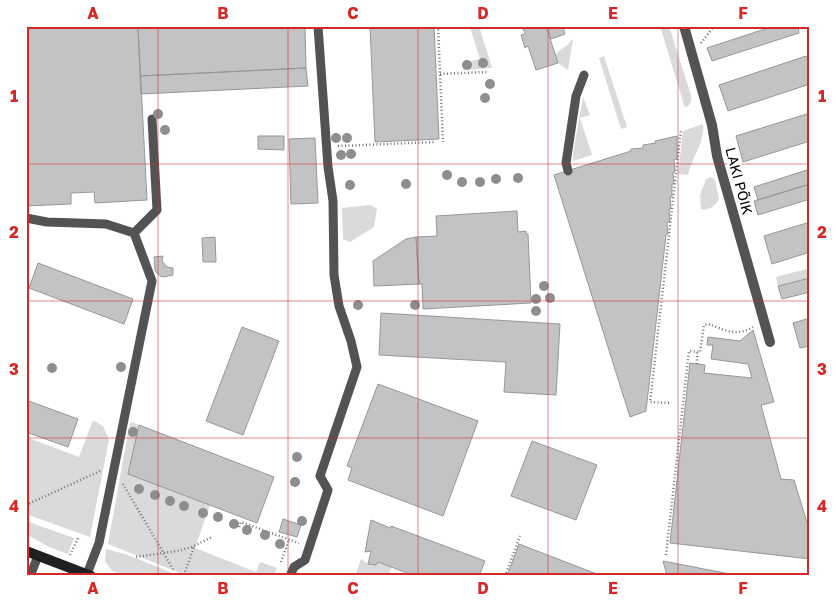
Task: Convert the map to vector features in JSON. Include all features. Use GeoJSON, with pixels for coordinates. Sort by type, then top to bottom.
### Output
{"type":"FeatureCollection","features":[{"type":"Feature","properties":{"kind":"main road"},"geometry":{"type":"LineString","coordinates":[[26,551],[89,575]]}},
{"type":"Feature","properties":{"kind":"street","name":"LAKI PÕIK"},"geometry":{"type":"LineString","coordinates":[[684,26],[712,125],[717,156],[770,342]]}},
{"type":"Feature","properties":{"kind":"lane"},"geometry":{"type":"LineString","coordinates":[[290,576],[294,567],[305,560],[328,490],[320,476],[356,367],[351,341],[338,306],[335,283],[334,201],[328,168],[318,26]]}},
{"type":"Feature","properties":{"kind":"lane"},"geometry":{"type":"LineString","coordinates":[[568,171],[566,163],[576,96],[584,75]]}},
{"type":"Feature","properties":{"kind":"lane"},"geometry":{"type":"LineString","coordinates":[[134,233],[157,210],[152,119]]}},
{"type":"Feature","properties":{"kind":"lane"},"geometry":{"type":"LineString","coordinates":[[26,218],[47,222],[106,224],[134,233]]}},
{"type":"Feature","properties":{"kind":"lane"},"geometry":{"type":"LineString","coordinates":[[89,575],[99,544],[152,281],[134,233]]}},
{"type":"Feature","properties":{"kind":"lane"},"geometry":{"type":"LineString","coordinates":[[30,576],[38,556]]}},
{"type":"Feature","properties":{"kind":"path"},"geometry":{"type":"LineString","coordinates":[[438,26],[443,142]]}},
{"type":"Feature","properties":{"kind":"path"},"geometry":{"type":"LineString","coordinates":[[700,46],[702,40],[714,26]]}},
{"type":"Feature","properties":{"kind":"path"},"geometry":{"type":"LineString","coordinates":[[440,74],[488,72]]}},
{"type":"Feature","properties":{"kind":"path"},"geometry":{"type":"LineString","coordinates":[[669,404],[650,402],[681,130]]}},
{"type":"Feature","properties":{"kind":"path"},"geometry":{"type":"LineString","coordinates":[[326,146],[435,142]]}},
{"type":"Feature","properties":{"kind":"path"},"geometry":{"type":"LineString","coordinates":[[696,364],[698,351],[700,352],[704,325],[711,324],[736,333],[755,328]]}},
{"type":"Feature","properties":{"kind":"path"},"geometry":{"type":"LineString","coordinates":[[666,555],[689,351],[698,351]]}},
{"type":"Feature","properties":{"kind":"path"},"geometry":{"type":"LineString","coordinates":[[26,505],[115,466],[174,571]]}},
{"type":"Feature","properties":{"kind":"path"},"geometry":{"type":"LineString","coordinates":[[239,527],[241,522],[310,547]]}},
{"type":"Feature","properties":{"kind":"path"},"geometry":{"type":"LineString","coordinates":[[70,555],[78,536]]}},
{"type":"Feature","properties":{"kind":"path"},"geometry":{"type":"LineString","coordinates":[[505,576],[520,536]]}},
{"type":"Feature","properties":{"kind":"path"},"geometry":{"type":"LineString","coordinates":[[136,557],[195,545],[212,537]]}},
{"type":"Feature","properties":{"kind":"path"},"geometry":{"type":"LineString","coordinates":[[282,562],[290,539]]}},
{"type":"Feature","properties":{"kind":"path"},"geometry":{"type":"LineString","coordinates":[[184,575],[195,545]]}},
{"type":"Feature","properties":{"kind":"shaded area"},"geometry":{"type":"Polygon","coordinates":[[[456,26],[479,26],[492,68],[463,70],[465,62],[480,59],[470,27],[456,26]]]}},
{"type":"Feature","properties":{"kind":"shaded area"},"geometry":{"type":"Polygon","coordinates":[[[660,26],[669,26],[691,95],[691,103],[685,108],[660,26]]]}},
{"type":"Feature","properties":{"kind":"shaded area"},"geometry":{"type":"Polygon","coordinates":[[[572,39],[568,70],[558,63],[555,55],[572,39]]]}},
{"type":"Feature","properties":{"kind":"shaded area"},"geometry":{"type":"Polygon","coordinates":[[[604,56],[627,127],[621,129],[599,58],[604,56]]]}},
{"type":"Feature","properties":{"kind":"shaded area"},"geometry":{"type":"Polygon","coordinates":[[[583,97],[590,115],[580,118],[592,155],[573,161],[573,153],[583,97]]]}},
{"type":"Feature","properties":{"kind":"shaded area"},"geometry":{"type":"Polygon","coordinates":[[[703,124],[700,143],[688,175],[678,174],[683,131],[703,124]]]}},
{"type":"Feature","properties":{"kind":"shaded area"},"geometry":{"type":"Polygon","coordinates":[[[711,177],[715,180],[719,199],[712,207],[701,209],[700,195],[706,179],[711,177]]]}},
{"type":"Feature","properties":{"kind":"shaded area"},"geometry":{"type":"Polygon","coordinates":[[[371,205],[377,209],[374,227],[350,242],[343,239],[342,208],[371,205]]]}},
{"type":"Feature","properties":{"kind":"shaded area"},"geometry":{"type":"Polygon","coordinates":[[[810,268],[810,278],[778,286],[776,277],[810,268]]]}},
{"type":"Feature","properties":{"kind":"shaded area"},"geometry":{"type":"Polygon","coordinates":[[[93,420],[103,426],[109,440],[90,537],[26,514],[26,437],[79,457],[93,420]]]}},
{"type":"Feature","properties":{"kind":"shaded area"},"geometry":{"type":"Polygon","coordinates":[[[131,422],[139,425],[129,474],[210,505],[195,548],[256,572],[260,562],[277,568],[274,576],[187,576],[108,544],[131,422]]]}},
{"type":"Feature","properties":{"kind":"shaded area"},"geometry":{"type":"Polygon","coordinates":[[[26,521],[74,538],[68,554],[49,547],[26,534],[26,521]]]}},
{"type":"Feature","properties":{"kind":"shaded area"},"geometry":{"type":"Polygon","coordinates":[[[106,549],[128,555],[180,576],[126,576],[112,571],[105,561],[106,549]]]}},
{"type":"Feature","properties":{"kind":"shaded area"},"geometry":{"type":"Polygon","coordinates":[[[361,559],[368,564],[376,565],[378,562],[392,567],[388,576],[355,576],[361,559]]]}},
{"type":"Feature","properties":{"kind":"building"},"geometry":{"type":"Polygon","coordinates":[[[26,26],[138,26],[147,200],[95,203],[94,192],[71,193],[71,204],[26,206],[26,26]]]}},
{"type":"Feature","properties":{"kind":"building"},"geometry":{"type":"Polygon","coordinates":[[[138,26],[305,26],[306,68],[140,76],[138,26]]]}},
{"type":"Feature","properties":{"kind":"building"},"geometry":{"type":"Polygon","coordinates":[[[370,26],[434,26],[439,139],[375,142],[370,26]]]}},
{"type":"Feature","properties":{"kind":"building"},"geometry":{"type":"Polygon","coordinates":[[[522,26],[546,26],[558,63],[536,70],[528,46],[525,48],[521,35],[525,34],[522,26]]]}},
{"type":"Feature","properties":{"kind":"building"},"geometry":{"type":"Polygon","coordinates":[[[547,26],[563,26],[565,34],[551,39],[547,26]]]}},
{"type":"Feature","properties":{"kind":"building"},"geometry":{"type":"Polygon","coordinates":[[[774,26],[798,26],[799,33],[712,61],[707,48],[774,26]]]}},
{"type":"Feature","properties":{"kind":"building"},"geometry":{"type":"Polygon","coordinates":[[[806,56],[810,66],[810,84],[728,111],[719,85],[806,56]]]}},
{"type":"Feature","properties":{"kind":"building"},"geometry":{"type":"Polygon","coordinates":[[[306,68],[308,86],[141,94],[140,76],[306,68]]]}},
{"type":"Feature","properties":{"kind":"building"},"geometry":{"type":"Polygon","coordinates":[[[810,113],[810,141],[743,162],[736,136],[810,113]]]}},
{"type":"Feature","properties":{"kind":"building"},"geometry":{"type":"Polygon","coordinates":[[[258,136],[284,136],[284,150],[258,149],[258,136]]]}},
{"type":"Feature","properties":{"kind":"building"},"geometry":{"type":"Polygon","coordinates":[[[677,136],[677,159],[674,159],[674,184],[672,184],[672,197],[670,197],[671,209],[669,209],[670,222],[667,222],[668,234],[666,235],[646,411],[630,417],[554,175],[631,151],[631,149],[643,148],[643,145],[656,143],[655,141],[677,136]]]}},
{"type":"Feature","properties":{"kind":"building"},"geometry":{"type":"Polygon","coordinates":[[[315,138],[318,203],[291,204],[289,139],[315,138]]]}},
{"type":"Feature","properties":{"kind":"building"},"geometry":{"type":"Polygon","coordinates":[[[810,169],[810,184],[758,200],[754,187],[810,169]]]}},
{"type":"Feature","properties":{"kind":"building"},"geometry":{"type":"Polygon","coordinates":[[[810,184],[810,199],[758,215],[754,201],[810,184]]]}},
{"type":"Feature","properties":{"kind":"building"},"geometry":{"type":"Polygon","coordinates":[[[517,211],[518,232],[526,231],[526,234],[528,234],[531,303],[423,309],[422,284],[419,284],[416,237],[437,236],[436,216],[517,211]]]}},
{"type":"Feature","properties":{"kind":"building"},"geometry":{"type":"Polygon","coordinates":[[[810,222],[810,252],[772,264],[764,236],[810,222]]]}},
{"type":"Feature","properties":{"kind":"building"},"geometry":{"type":"Polygon","coordinates":[[[215,237],[216,262],[203,262],[202,238],[215,237]]]}},
{"type":"Feature","properties":{"kind":"building"},"geometry":{"type":"Polygon","coordinates":[[[416,237],[419,284],[374,286],[373,261],[406,239],[416,237]]]}},
{"type":"Feature","properties":{"kind":"building"},"geometry":{"type":"Polygon","coordinates":[[[163,256],[162,261],[167,267],[173,268],[173,275],[164,277],[155,271],[154,257],[163,256]]]}},
{"type":"Feature","properties":{"kind":"building"},"geometry":{"type":"Polygon","coordinates":[[[38,263],[133,299],[124,324],[29,288],[38,263]]]}},
{"type":"Feature","properties":{"kind":"building"},"geometry":{"type":"Polygon","coordinates":[[[810,278],[810,292],[782,299],[778,286],[810,278]]]}},
{"type":"Feature","properties":{"kind":"building"},"geometry":{"type":"Polygon","coordinates":[[[381,313],[560,324],[556,395],[504,392],[506,362],[379,355],[381,313]]]}},
{"type":"Feature","properties":{"kind":"building"},"geometry":{"type":"Polygon","coordinates":[[[810,318],[810,346],[800,348],[793,323],[810,318]]]}},
{"type":"Feature","properties":{"kind":"building"},"geometry":{"type":"Polygon","coordinates":[[[242,327],[279,341],[243,435],[206,421],[242,327]]]}},
{"type":"Feature","properties":{"kind":"building"},"geometry":{"type":"Polygon","coordinates":[[[753,330],[774,402],[761,405],[781,479],[794,480],[810,532],[810,559],[670,543],[690,363],[705,365],[704,373],[752,378],[748,364],[711,359],[713,345],[707,345],[708,337],[740,341],[753,330]]]}},
{"type":"Feature","properties":{"kind":"building"},"geometry":{"type":"Polygon","coordinates":[[[378,384],[478,421],[443,516],[348,480],[352,468],[347,466],[378,384]]]}},
{"type":"Feature","properties":{"kind":"building"},"geometry":{"type":"Polygon","coordinates":[[[26,400],[78,419],[68,447],[26,432],[26,400]]]}},
{"type":"Feature","properties":{"kind":"building"},"geometry":{"type":"Polygon","coordinates":[[[139,425],[274,477],[257,523],[128,474],[139,425]]]}},
{"type":"Feature","properties":{"kind":"building"},"geometry":{"type":"Polygon","coordinates":[[[532,441],[597,465],[576,520],[511,496],[532,441]]]}},
{"type":"Feature","properties":{"kind":"building"},"geometry":{"type":"Polygon","coordinates":[[[283,519],[301,525],[297,537],[279,532],[283,519]]]}},
{"type":"Feature","properties":{"kind":"building"},"geometry":{"type":"Polygon","coordinates":[[[371,520],[485,561],[479,576],[415,576],[378,562],[376,565],[368,564],[371,551],[365,552],[371,520]]]}},
{"type":"Feature","properties":{"kind":"building"},"geometry":{"type":"Polygon","coordinates":[[[519,544],[602,576],[507,576],[519,544]]]}},
{"type":"Feature","properties":{"kind":"building"},"geometry":{"type":"Polygon","coordinates":[[[663,561],[740,576],[667,576],[663,561]]]}}]}
